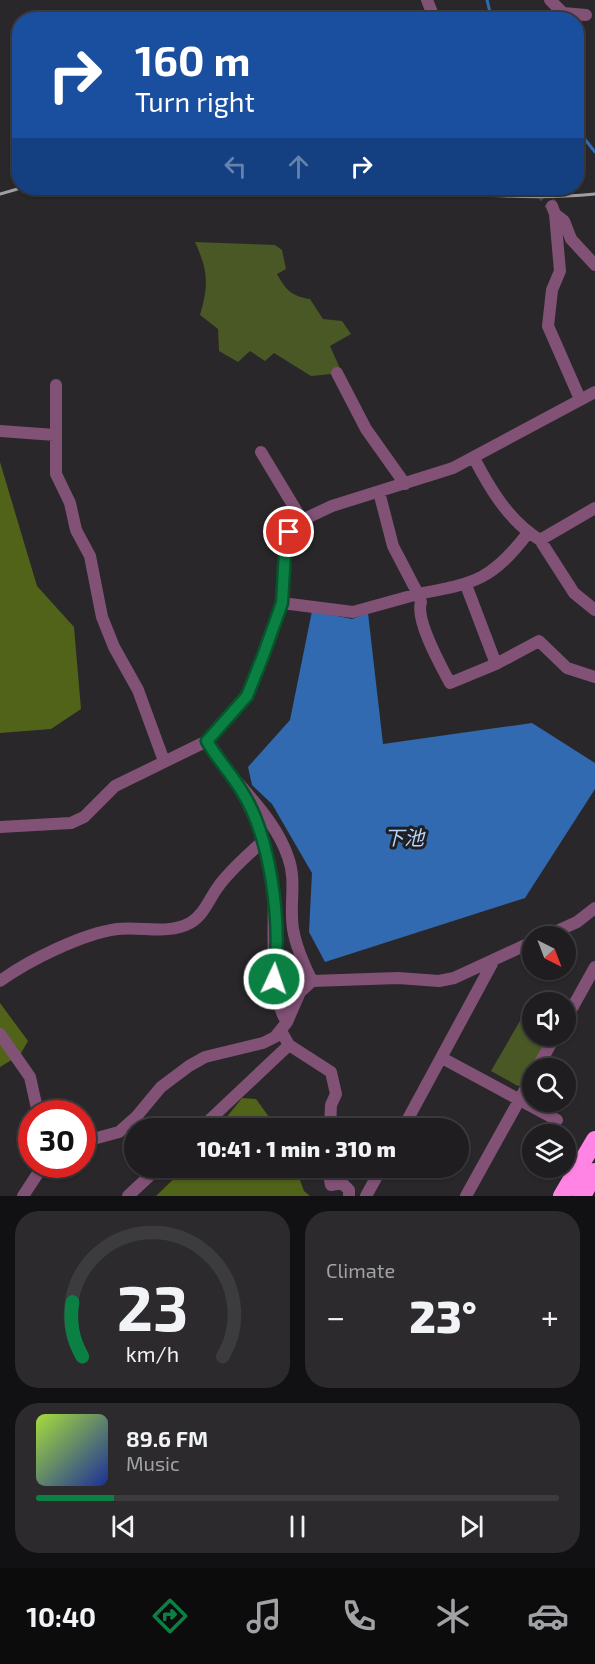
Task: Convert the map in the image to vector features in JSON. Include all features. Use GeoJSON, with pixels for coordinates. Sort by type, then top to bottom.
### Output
{"type":"FeatureCollection","features":[{"type":"Feature","properties":{"kind":"highway"},"geometry":{"type":"LineString","coordinates":[[561,1196],[595,1140]]}},
{"type":"Feature","properties":{"kind":"highway"},"geometry":{"type":"LineString","coordinates":[[582,1196],[595,1172]]}},
{"type":"Feature","properties":{"kind":"street"},"geometry":{"type":"LineString","coordinates":[[550,0],[562,12]]}},
{"type":"Feature","properties":{"kind":"street"},"geometry":{"type":"LineString","coordinates":[[580,399],[548,326],[552,290],[560,271],[553,210],[564,221],[571,239],[595,265]]}},
{"type":"Feature","properties":{"kind":"street"},"geometry":{"type":"LineString","coordinates":[[337,373],[366,429],[405,484]]}},
{"type":"Feature","properties":{"kind":"street"},"geometry":{"type":"LineString","coordinates":[[56,385],[56,474],[70,503],[76,530],[90,556],[102,617],[114,647],[138,690],[164,760]]}},
{"type":"Feature","properties":{"kind":"street"},"geometry":{"type":"LineString","coordinates":[[0,827],[71,823],[84,817],[115,786],[164,760],[207,741],[247,696],[282,603],[285,552],[289,532],[302,520],[332,506],[405,484],[474,458],[595,392]]}},
{"type":"Feature","properties":{"kind":"street"},"geometry":{"type":"LineString","coordinates":[[0,431],[56,435]]}},
{"type":"Feature","properties":{"kind":"street"},"geometry":{"type":"LineString","coordinates":[[261,452],[302,520]]}},
{"type":"Feature","properties":{"kind":"street"},"geometry":{"type":"LineString","coordinates":[[474,458],[503,507],[528,533],[540,540],[574,593],[595,610]]}},
{"type":"Feature","properties":{"kind":"street"},"geometry":{"type":"LineString","coordinates":[[379,492],[393,546],[418,594],[421,602],[419,609],[431,643],[450,683],[496,664],[539,641],[567,668],[595,677]]}},
{"type":"Feature","properties":{"kind":"street"},"geometry":{"type":"LineString","coordinates":[[540,540],[595,508]]}},
{"type":"Feature","properties":{"kind":"street"},"geometry":{"type":"LineString","coordinates":[[282,603],[353,612],[418,594],[466,585],[495,569],[528,533]]}},
{"type":"Feature","properties":{"kind":"street"},"geometry":{"type":"LineString","coordinates":[[466,585],[496,664]]}},
{"type":"Feature","properties":{"kind":"street"},"geometry":{"type":"LineString","coordinates":[[207,741],[220,764],[275,829],[288,854],[295,876],[293,929],[312,981]]}},
{"type":"Feature","properties":{"kind":"street"},"geometry":{"type":"LineString","coordinates":[[242,790],[263,841],[274,900],[274,979],[289,1045],[332,1072],[336,1094],[329,1118]]}},
{"type":"Feature","properties":{"kind":"street"},"geometry":{"type":"LineString","coordinates":[[0,981],[34,962],[94,936],[118,929],[158,930],[178,928],[190,923],[200,915],[218,886],[263,841]]}},
{"type":"Feature","properties":{"kind":"street"},"geometry":{"type":"LineString","coordinates":[[565,926],[594,911]]}},
{"type":"Feature","properties":{"kind":"street"},"geometry":{"type":"LineString","coordinates":[[96,1138],[119,1132],[161,1087],[189,1066],[226,1050],[263,1042],[284,1026],[300,992],[312,981],[398,978],[439,981],[469,973],[522,947]]}},
{"type":"Feature","properties":{"kind":"street"},"geometry":{"type":"LineString","coordinates":[[409,1118],[494,960]]}},
{"type":"Feature","properties":{"kind":"street"},"geometry":{"type":"LineString","coordinates":[[576,1001],[595,967]]}},
{"type":"Feature","properties":{"kind":"street"},"geometry":{"type":"LineString","coordinates":[[0,1034],[30,1077],[35,1100]]}},
{"type":"Feature","properties":{"kind":"street"},"geometry":{"type":"LineString","coordinates":[[212,1118],[289,1045]]}},
{"type":"Feature","properties":{"kind":"street"},"geometry":{"type":"LineString","coordinates":[[442,1058],[556,1120]]}},
{"type":"Feature","properties":{"kind":"street"},"geometry":{"type":"LineString","coordinates":[[466,1196],[522,1094]]}},
{"type":"Feature","properties":{"kind":"street"},"geometry":{"type":"LineString","coordinates":[[23,1196],[35,1178]]}},
{"type":"Feature","properties":{"kind":"street"},"geometry":{"type":"LineString","coordinates":[[128,1196],[147,1178]]}},
{"type":"Feature","properties":{"kind":"street"},"geometry":{"type":"LineString","coordinates":[[329,1178],[331,1185],[342,1183],[349,1190],[349,1196]]}},
{"type":"Feature","properties":{"kind":"street"},"geometry":{"type":"LineString","coordinates":[[366,1196],[376,1178]]}},
{"type":"Feature","properties":{"kind":"green space"},"geometry":{"type":"Polygon","coordinates":[[[195,242],[275,245],[282,250],[286,269],[277,274],[286,288],[298,296],[310,299],[323,319],[342,321],[351,334],[330,346],[342,373],[311,376],[274,353],[265,361],[250,351],[238,362],[219,351],[218,329],[200,315],[206,278],[203,261],[195,242]]]}},
{"type":"Feature","properties":{"kind":"green space"},"geometry":{"type":"Polygon","coordinates":[[[0,462],[37,586],[74,627],[81,709],[51,729],[0,733],[0,462]]]}},
{"type":"Feature","properties":{"kind":"green space"},"geometry":{"type":"Polygon","coordinates":[[[0,1003],[28,1041],[20,1055],[0,1067],[0,1003]]]}},
{"type":"Feature","properties":{"kind":"green space"},"geometry":{"type":"Polygon","coordinates":[[[522,1017],[522,1046],[547,1046],[540,1058],[522,1058],[522,1085],[518,1086],[491,1071],[522,1017]]]}},
{"type":"Feature","properties":{"kind":"green space"},"geometry":{"type":"Polygon","coordinates":[[[242,1098],[256,1099],[270,1118],[226,1118],[242,1098]]]}},
{"type":"Feature","properties":{"kind":"green space"},"geometry":{"type":"Polygon","coordinates":[[[175,1178],[299,1178],[304,1191],[310,1196],[156,1196],[175,1178]]]}},
{"type":"Feature","properties":{"kind":"water","name":"下池"},"geometry":{"type":"Polygon","coordinates":[[[312,611],[352,619],[368,613],[383,744],[532,723],[595,763],[595,789],[525,898],[325,962],[309,932],[312,873],[272,804],[252,785],[248,767],[290,720],[312,611]]]}},
{"type":"Feature","properties":{"kind":"waterway"},"geometry":{"type":"LineString","coordinates":[[487,0],[490,12]]}},
{"type":"Feature","properties":{"kind":"waterway"},"geometry":{"type":"LineString","coordinates":[[584,138],[595,152]]}},
{"type":"Feature","properties":{"kind":"tunnel"},"geometry":{"type":"LineString","coordinates":[[543,195],[552,206]]}},
{"type":"Feature","properties":{"kind":"railway"},"geometry":{"type":"LineString","coordinates":[[0,194],[12,191]]}},
{"type":"Feature","properties":{"kind":"railway"},"geometry":{"type":"LineString","coordinates":[[584,195],[595,194]]}},
{"type":"Feature","properties":{"kind":"railway"},"geometry":{"type":"LineString","coordinates":[[487,195],[548,197],[584,195]]}},
{"type":"Feature","properties":{"kind":"route"},"geometry":{"type":"LineString","coordinates":[[274,979],[274,900],[269,861],[257,823],[242,790],[220,764],[207,741],[247,696],[263,656],[282,603],[285,552],[289,532]]}}]}
